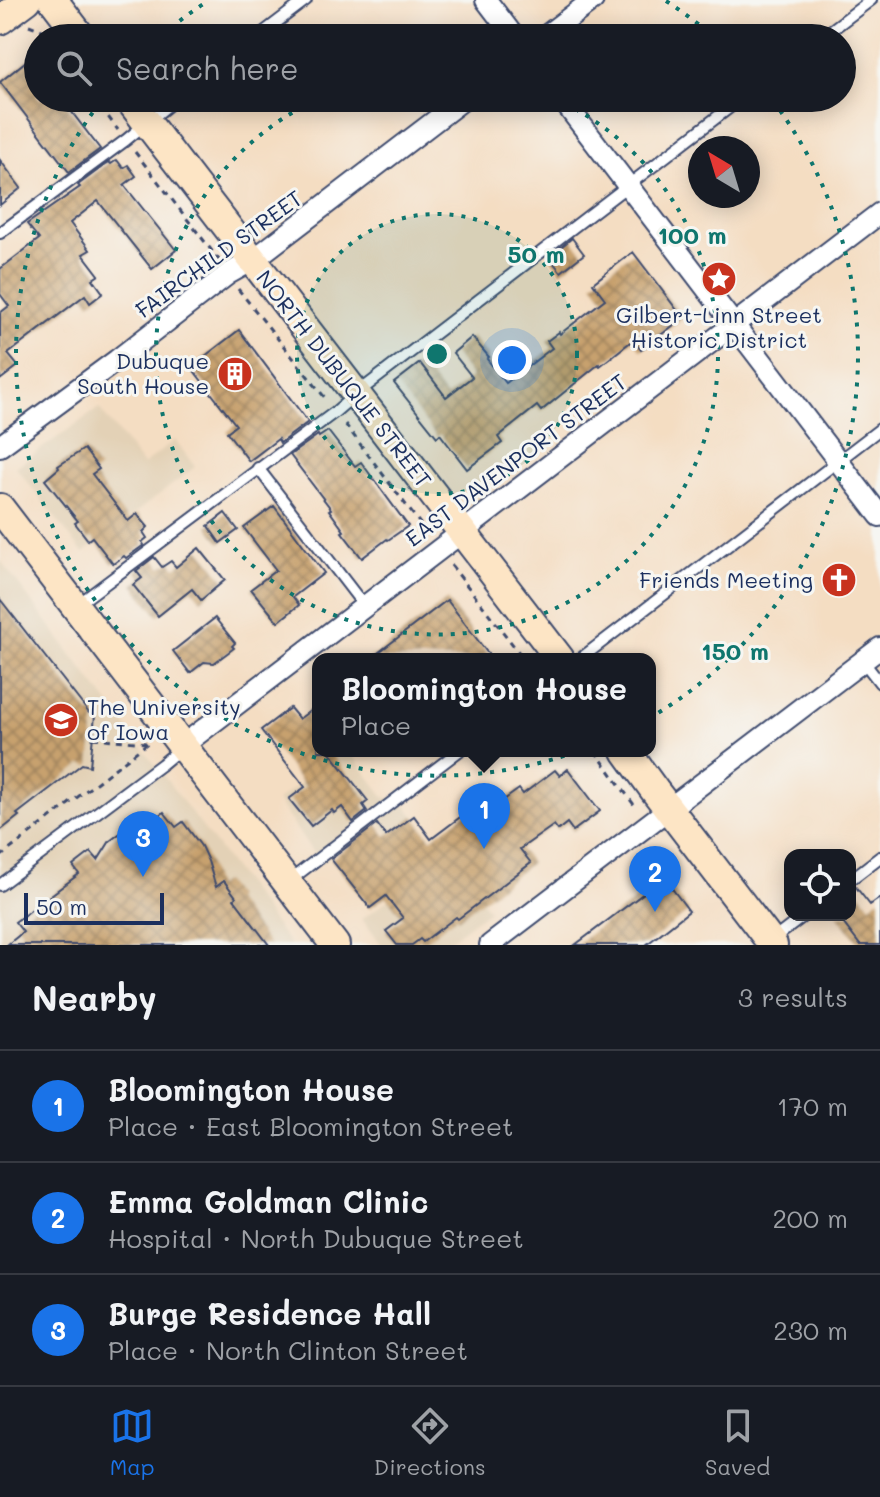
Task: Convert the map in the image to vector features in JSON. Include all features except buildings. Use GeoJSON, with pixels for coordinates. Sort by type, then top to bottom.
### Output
{"type":"FeatureCollection","features":[{"type":"Feature","properties":{"kind":"main road"},"geometry":{"type":"LineString","coordinates":[[0,20],[27,0]]}},
{"type":"Feature","properties":{"kind":"main road"},"geometry":{"type":"LineString","coordinates":[[53,0],[71,24]]}},
{"type":"Feature","properties":{"kind":"main road","name":"NORTH DUBUQUE STREET"},"geometry":{"type":"LineString","coordinates":[[131,112],[136,131],[253,260],[345,403],[451,541],[554,653]]}},
{"type":"Feature","properties":{"kind":"main road"},"geometry":{"type":"LineString","coordinates":[[0,508],[75,606],[166,740],[287,882],[335,945]]}},
{"type":"Feature","properties":{"kind":"main road"},"geometry":{"type":"LineString","coordinates":[[630,757],[770,944]]}},
{"type":"Feature","properties":{"kind":"street"},"geometry":{"type":"LineString","coordinates":[[486,0],[504,24]]}},
{"type":"Feature","properties":{"kind":"street"},"geometry":{"type":"LineString","coordinates":[[561,24],[593,0]]}},
{"type":"Feature","properties":{"kind":"street","name":"FAIRCHILD STREET"},"geometry":{"type":"LineString","coordinates":[[0,446],[228,274],[253,260],[447,112]]}},
{"type":"Feature","properties":{"kind":"street"},"geometry":{"type":"LineString","coordinates":[[572,112],[880,516]]}},
{"type":"Feature","properties":{"kind":"street","name":"EAST DAVENPORT STREET"},"geometry":{"type":"LineString","coordinates":[[166,740],[365,607],[880,213]]}},
{"type":"Feature","properties":{"kind":"street"},"geometry":{"type":"LineString","coordinates":[[490,945],[872,654]]}},
{"type":"Feature","properties":{"kind":"lane"},"geometry":{"type":"LineString","coordinates":[[274,24],[306,0]]}},
{"type":"Feature","properties":{"kind":"lane"},"geometry":{"type":"LineString","coordinates":[[839,24],[871,0]]}},
{"type":"Feature","properties":{"kind":"lane"},"geometry":{"type":"LineString","coordinates":[[0,233],[160,112]]}},
{"type":"Feature","properties":{"kind":"lane"},"geometry":{"type":"LineString","coordinates":[[75,606],[724,112]]}},
{"type":"Feature","properties":{"kind":"lane"},"geometry":{"type":"LineString","coordinates":[[588,653],[880,429]]}},
{"type":"Feature","properties":{"kind":"lane"},"geometry":{"type":"LineString","coordinates":[[258,468],[365,607]]}},
{"type":"Feature","properties":{"kind":"lane"},"geometry":{"type":"LineString","coordinates":[[872,654],[880,683]]}},
{"type":"Feature","properties":{"kind":"lane"},"geometry":{"type":"LineString","coordinates":[[0,885],[162,764],[166,740]]}},
{"type":"Feature","properties":{"kind":"lane"},"geometry":{"type":"LineString","coordinates":[[287,882],[451,757]]}},
{"type":"Feature","properties":{"kind":"lane"},"geometry":{"type":"LineString","coordinates":[[856,875],[880,857]]}},
{"type":"Feature","properties":{"kind":"lane"},"geometry":{"type":"LineString","coordinates":[[770,944],[798,921]]}},
{"type":"Feature","properties":{"kind":"path"},"geometry":{"type":"LineString","coordinates":[[112,112],[136,131],[247,303],[345,403],[451,541],[520,653]]}},
{"type":"Feature","properties":{"kind":"path"},"geometry":{"type":"LineString","coordinates":[[0,857],[166,740],[197,708]]}},
{"type":"Feature","properties":{"kind":"path"},"geometry":{"type":"LineString","coordinates":[[93,738],[166,740]]}},
{"type":"Feature","properties":{"kind":"shaded area"},"geometry":{"type":"Polygon","coordinates":[[[99,408],[143,465],[175,440],[195,467],[83,553],[16,467],[99,408]]]}},
{"type":"Feature","properties":{"kind":"shaded area","name":"The University of Iowa"},"geometry":{"type":"Polygon","coordinates":[[[0,560],[216,845],[290,945],[0,945],[0,560]]]}},
{"type":"Feature","properties":{"kind":"shaded area"},"geometry":{"type":"Polygon","coordinates":[[[336,757],[354,757],[384,797],[403,802],[489,910],[443,945],[382,945],[362,919],[421,875],[377,819],[321,864],[277,801],[336,757]]]}},
{"type":"Feature","properties":{"kind":"place","name":"Gilbert-Linn Street Historic District"},"geometry":{"type":"Point","coordinates":[719,279]}},
{"type":"Feature","properties":{"kind":"place","name":"Dubuque South House"},"geometry":{"type":"Point","coordinates":[235,374]}},
{"type":"Feature","properties":{"kind":"place","name":"Friends Meeting"},"geometry":{"type":"Point","coordinates":[839,580]}},
{"type":"Feature","properties":{"kind":"place","name":"The University of Iowa"},"geometry":{"type":"Point","coordinates":[61,720]}},
{"type":"Feature","properties":{"kind":"place","name":"Bloomington House"},"geometry":{"type":"Point","coordinates":[484,849]}},
{"type":"Feature","properties":{"kind":"place","name":"Burge Residence Hall"},"geometry":{"type":"Point","coordinates":[143,877]}},
{"type":"Feature","properties":{"kind":"place","name":"Emma Goldman Clinic"},"geometry":{"type":"Point","coordinates":[655,912]}}]}
